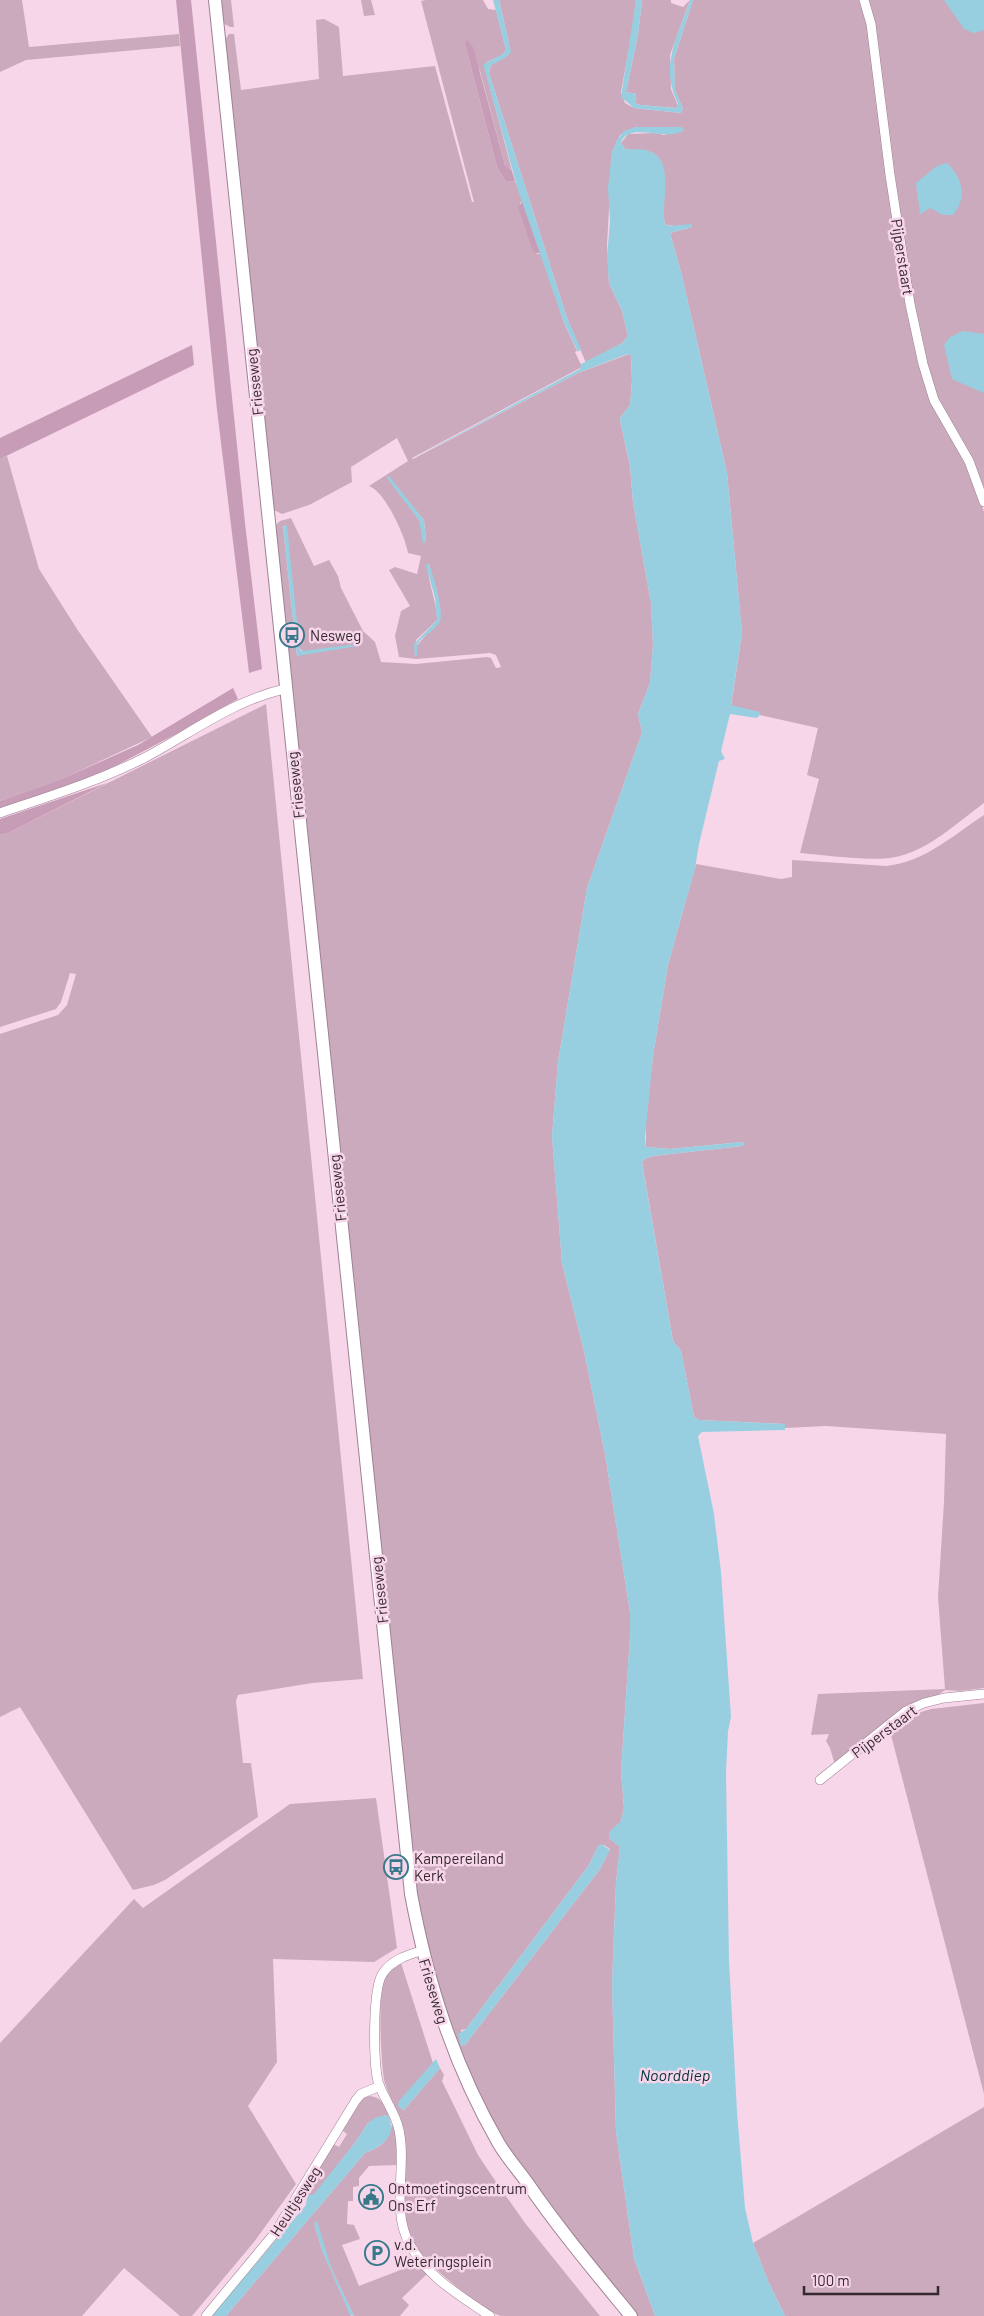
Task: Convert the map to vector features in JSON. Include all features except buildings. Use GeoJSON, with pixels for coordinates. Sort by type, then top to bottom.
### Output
{"type":"FeatureCollection","features":[{"type":"Feature","properties":{"kind":"main road","name":"Frieseweg"},"geometry":{"type":"LineString","coordinates":[[215,0],[411,1894],[422,1951],[436,2004],[458,2061],[500,2145],[550,2216],[631,2316]]}},
{"type":"Feature","properties":{"kind":"street","name":"Pijperstaart"},"geometry":{"type":"LineString","coordinates":[[864,0],[871,24],[890,175],[910,304],[923,364],[934,400],[969,461],[984,502]]}},
{"type":"Feature","properties":{"kind":"street"},"geometry":{"type":"LineString","coordinates":[[0,813],[92,782],[145,757],[239,704],[262,694],[285,690]]}},
{"type":"Feature","properties":{"kind":"street","name":"Pijperstaart"},"geometry":{"type":"LineString","coordinates":[[820,1780],[906,1712],[931,1701],[984,1694]]}},
{"type":"Feature","properties":{"kind":"street"},"geometry":{"type":"LineString","coordinates":[[422,1951],[391,1964],[378,1981],[376,2069],[380,2086],[399,2131],[401,2212],[404,2233],[408,2242],[430,2272],[443,2284],[490,2316]]}},
{"type":"Feature","properties":{"kind":"street","name":"Heultjesweg"},"geometry":{"type":"LineString","coordinates":[[206,2316],[274,2234],[356,2100],[361,2094],[380,2086]]}},
{"type":"Feature","properties":{"kind":"shaded area"},"geometry":{"type":"Polygon","coordinates":[[[0,0],[22,0],[29,47],[179,34],[180,46],[26,60],[0,72],[0,0]]]}},
{"type":"Feature","properties":{"kind":"shaded area"},"geometry":{"type":"Polygon","coordinates":[[[176,0],[191,0],[262,669],[249,673],[217,410],[176,0]]]}},
{"type":"Feature","properties":{"kind":"shaded area"},"geometry":{"type":"Polygon","coordinates":[[[220,0],[231,0],[234,27],[223,23],[220,0]]]}},
{"type":"Feature","properties":{"kind":"shaded area"},"geometry":{"type":"Polygon","coordinates":[[[361,0],[371,0],[375,15],[364,16],[361,0]]]}},
{"type":"Feature","properties":{"kind":"shaded area"},"geometry":{"type":"Polygon","coordinates":[[[483,0],[488,9],[496,10],[506,50],[484,65],[512,171],[505,165],[480,71],[465,44],[497,167],[506,182],[515,181],[523,201],[520,203],[537,254],[542,254],[564,323],[582,367],[412,458],[578,373],[629,354],[631,356],[630,405],[620,418],[630,466],[633,502],[651,603],[653,645],[650,683],[638,714],[642,732],[587,888],[558,1062],[552,1136],[562,1263],[584,1351],[605,1454],[630,1612],[621,1772],[624,1808],[621,1821],[609,1838],[620,1847],[616,1883],[612,1984],[616,2132],[634,2258],[655,2316],[638,2316],[578,2244],[510,2150],[492,2121],[451,2033],[420,1924],[274,527],[280,521],[291,518],[314,566],[329,560],[363,631],[375,642],[381,662],[416,664],[487,657],[491,658],[496,668],[501,667],[496,655],[490,653],[416,659],[399,657],[395,636],[401,611],[410,606],[389,570],[395,567],[417,574],[421,556],[408,553],[399,527],[388,505],[382,496],[369,486],[408,461],[397,438],[351,467],[352,482],[309,505],[282,514],[272,509],[225,40],[229,34],[234,34],[241,90],[319,79],[316,20],[324,19],[339,27],[343,76],[435,66],[472,202],[474,202],[421,1],[483,0]],[[387,477],[419,520],[426,542],[424,520],[387,477]],[[285,525],[283,527],[297,656],[303,651],[299,648],[285,525]],[[429,564],[428,569],[437,620],[416,640],[417,645],[440,620],[437,593],[429,564]],[[604,1845],[598,1846],[589,1865],[466,2029],[461,2030],[465,2045],[600,1869],[610,1849],[604,1845]]]}},
{"type":"Feature","properties":{"kind":"shaded area"},"geometry":{"type":"Polygon","coordinates":[[[499,0],[636,0],[621,92],[625,103],[634,108],[681,113],[683,109],[675,90],[674,59],[693,0],[861,0],[865,11],[915,342],[957,448],[975,485],[984,512],[984,803],[944,834],[923,847],[900,856],[878,859],[800,853],[819,779],[807,775],[818,728],[760,715],[759,712],[731,706],[742,633],[727,473],[682,276],[670,233],[692,227],[665,224],[663,207],[664,174],[658,158],[625,149],[621,143],[628,134],[655,133],[664,135],[683,128],[636,127],[620,135],[612,152],[607,246],[609,283],[622,311],[628,336],[622,343],[586,363],[567,318],[489,73],[491,65],[508,55],[510,48],[499,0]]]}},
{"type":"Feature","properties":{"kind":"shaded area"},"geometry":{"type":"Polygon","coordinates":[[[642,0],[671,0],[671,3],[683,7],[690,0],[670,55],[671,89],[678,106],[676,108],[640,105],[635,103],[636,94],[626,92],[638,35],[642,0]]]}},
{"type":"Feature","properties":{"kind":"shaded area"},"geometry":{"type":"Polygon","coordinates":[[[868,0],[984,0],[984,487],[942,410],[929,379],[914,303],[868,0]]]}},
{"type":"Feature","properties":{"kind":"shaded area"},"geometry":{"type":"Polygon","coordinates":[[[467,40],[473,47],[505,165],[512,171],[515,181],[506,182],[497,167],[465,44],[467,40]]]}},
{"type":"Feature","properties":{"kind":"shaded area"},"geometry":{"type":"Polygon","coordinates":[[[523,201],[542,254],[533,252],[518,207],[523,201]]]}},
{"type":"Feature","properties":{"kind":"shaded area"},"geometry":{"type":"Polygon","coordinates":[[[192,345],[194,365],[0,459],[0,438],[192,345]]]}},
{"type":"Feature","properties":{"kind":"shaded area"},"geometry":{"type":"Polygon","coordinates":[[[7,456],[39,569],[77,629],[152,737],[64,778],[0,801],[0,459],[7,456]]]}},
{"type":"Feature","properties":{"kind":"shaded area"},"geometry":{"type":"Polygon","coordinates":[[[233,688],[238,699],[100,774],[0,809],[0,801],[64,778],[138,745],[233,688]]]}},
{"type":"Feature","properties":{"kind":"shaded area"},"geometry":{"type":"Polygon","coordinates":[[[266,704],[363,1679],[312,1683],[238,1695],[236,1701],[243,1763],[251,1763],[258,1817],[165,1880],[133,1890],[20,1707],[0,1717],[0,1034],[58,1015],[67,1005],[76,974],[70,973],[61,1002],[56,1009],[0,1027],[0,835],[8,833],[266,704]]]}},
{"type":"Feature","properties":{"kind":"shaded area"},"geometry":{"type":"Polygon","coordinates":[[[107,783],[8,833],[0,835],[0,819],[107,783]]]}},
{"type":"Feature","properties":{"kind":"shaded area"},"geometry":{"type":"Polygon","coordinates":[[[984,815],[984,1688],[960,1691],[945,1690],[835,1765],[826,1741],[829,1734],[811,1735],[818,1694],[945,1689],[938,1597],[946,1434],[826,1426],[785,1428],[785,1424],[699,1420],[694,1417],[681,1351],[673,1341],[642,1162],[653,1156],[742,1146],[745,1144],[742,1142],[670,1149],[646,1147],[646,1114],[653,1056],[668,965],[696,864],[781,879],[792,877],[792,860],[887,866],[914,859],[926,853],[984,815]]]}},
{"type":"Feature","properties":{"kind":"shaded area"},"geometry":{"type":"Polygon","coordinates":[[[984,1703],[984,2094],[891,1735],[921,1712],[931,1709],[984,1703]]]}},
{"type":"Feature","properties":{"kind":"shaded area"},"geometry":{"type":"Polygon","coordinates":[[[376,1798],[397,1948],[374,1962],[273,1959],[277,2062],[248,2106],[296,2184],[254,2242],[192,2316],[180,2316],[124,2268],[82,2316],[0,2316],[0,2043],[134,1899],[143,1908],[290,1804],[376,1798]]]}},
{"type":"Feature","properties":{"kind":"shaded area"},"geometry":{"type":"Polygon","coordinates":[[[401,1963],[433,2063],[400,2101],[398,2106],[404,2110],[440,2068],[444,2075],[442,2081],[478,2155],[525,2223],[600,2316],[502,2316],[470,2298],[431,2265],[416,2248],[409,2235],[403,2207],[403,2126],[385,2083],[381,2048],[381,1989],[386,1976],[401,1963]]]}},
{"type":"Feature","properties":{"kind":"shaded area"},"geometry":{"type":"Polygon","coordinates":[[[369,2096],[377,2098],[382,2102],[389,2117],[385,2115],[368,2123],[314,2195],[307,2196],[304,2192],[333,2144],[339,2147],[347,2134],[342,2130],[362,2098],[369,2096]]]}},
{"type":"Feature","properties":{"kind":"shaded area"},"geometry":{"type":"Polygon","coordinates":[[[984,2107],[984,2316],[785,2316],[768,2281],[753,2243],[984,2107]]]}},
{"type":"Feature","properties":{"kind":"shaded area"},"geometry":{"type":"Polygon","coordinates":[[[392,2124],[397,2138],[397,2165],[369,2166],[359,2178],[359,2186],[353,2187],[353,2201],[348,2201],[347,2224],[354,2225],[360,2239],[342,2245],[359,2286],[416,2264],[427,2274],[402,2298],[409,2305],[400,2316],[354,2316],[332,2270],[314,2223],[322,2250],[351,2316],[226,2316],[365,2153],[383,2143],[389,2135],[392,2124]]]}},
{"type":"Feature","properties":{"kind":"water"},"geometry":{"type":"Polygon","coordinates":[[[493,0],[499,0],[511,52],[505,58],[491,65],[489,73],[567,318],[581,349],[578,352],[564,323],[518,190],[484,67],[484,64],[503,54],[506,50],[493,0]]]}},
{"type":"Feature","properties":{"kind":"water"},"geometry":{"type":"Polygon","coordinates":[[[636,0],[642,0],[638,35],[626,92],[636,94],[635,103],[640,105],[676,108],[678,104],[670,76],[672,51],[690,0],[693,0],[674,59],[675,90],[683,109],[681,113],[634,108],[621,97],[636,0]]]}},
{"type":"Feature","properties":{"kind":"water"},"geometry":{"type":"Polygon","coordinates":[[[944,0],[984,0],[984,30],[974,33],[964,29],[944,0]]]}},
{"type":"Feature","properties":{"kind":"water","name":"Noorddiep"},"geometry":{"type":"Polygon","coordinates":[[[636,127],[682,127],[684,130],[668,134],[631,133],[625,136],[621,143],[625,149],[649,151],[657,156],[662,163],[665,173],[665,224],[670,226],[692,224],[692,227],[670,233],[682,276],[727,473],[742,633],[731,705],[759,712],[760,715],[757,718],[730,714],[721,751],[725,759],[719,761],[695,868],[668,965],[653,1056],[645,1138],[646,1147],[670,1149],[742,1142],[745,1144],[742,1146],[653,1156],[645,1159],[642,1163],[673,1341],[681,1351],[694,1417],[699,1420],[785,1424],[785,1430],[702,1432],[698,1436],[714,1514],[721,1572],[731,1717],[728,1731],[726,1773],[729,1960],[737,2112],[745,2208],[753,2243],[768,2281],[785,2316],[655,2316],[634,2258],[616,2132],[612,1984],[616,1883],[620,1847],[609,1838],[609,1832],[621,1821],[624,1808],[621,1772],[630,1612],[605,1454],[584,1351],[562,1263],[552,1136],[558,1062],[587,888],[642,732],[638,714],[650,683],[653,645],[651,603],[633,502],[630,465],[620,418],[630,405],[631,356],[628,354],[578,373],[412,459],[580,369],[581,364],[622,343],[628,336],[622,311],[609,283],[607,257],[610,221],[608,187],[612,152],[617,140],[624,131],[636,127]]]}},
{"type":"Feature","properties":{"kind":"water"},"geometry":{"type":"Polygon","coordinates":[[[947,163],[956,174],[961,188],[962,194],[958,208],[953,215],[943,215],[930,208],[920,214],[916,183],[937,166],[947,163]]]}},
{"type":"Feature","properties":{"kind":"water"},"geometry":{"type":"Polygon","coordinates":[[[963,331],[984,334],[984,393],[952,379],[944,345],[950,337],[963,331]]]}},
{"type":"Feature","properties":{"kind":"water"},"geometry":{"type":"Polygon","coordinates":[[[389,476],[424,520],[426,543],[423,543],[419,520],[387,478],[389,476]]]}},
{"type":"Feature","properties":{"kind":"water"},"geometry":{"type":"Polygon","coordinates":[[[287,526],[300,650],[357,644],[357,646],[297,656],[283,527],[287,526]]]}},
{"type":"Feature","properties":{"kind":"water"},"geometry":{"type":"Polygon","coordinates":[[[428,563],[433,574],[441,616],[436,627],[417,644],[417,655],[415,657],[414,644],[437,620],[435,598],[426,565],[428,563]]]}},
{"type":"Feature","properties":{"kind":"water"},"geometry":{"type":"Polygon","coordinates":[[[601,1844],[610,1850],[600,1869],[465,2045],[461,2046],[458,2034],[466,2029],[589,1865],[598,1846],[601,1844]]]}},
{"type":"Feature","properties":{"kind":"water"},"geometry":{"type":"Polygon","coordinates":[[[436,2059],[440,2068],[404,2110],[398,2106],[399,2101],[436,2059]]]}},
{"type":"Feature","properties":{"kind":"water"},"geometry":{"type":"Polygon","coordinates":[[[385,2115],[389,2117],[391,2124],[391,2130],[386,2140],[377,2148],[365,2153],[226,2316],[211,2316],[306,2205],[307,2196],[314,2194],[354,2144],[368,2123],[375,2118],[385,2115]]]}},
{"type":"Feature","properties":{"kind":"water"},"geometry":{"type":"Polygon","coordinates":[[[317,2221],[332,2270],[354,2316],[350,2315],[322,2250],[314,2223],[317,2221]]]}},
{"type":"Feature","properties":{"kind":"place","name":"Nesweg"},"geometry":{"type":"Point","coordinates":[292,635]}},
{"type":"Feature","properties":{"kind":"place","name":"Kampereiland Kerk"},"geometry":{"type":"Point","coordinates":[396,1867]}},
{"type":"Feature","properties":{"kind":"place","name":"Ontmoetingscentrum Ons Erf"},"geometry":{"type":"Point","coordinates":[371,2197]}},
{"type":"Feature","properties":{"kind":"place","name":"v.d. Weteringsplein"},"geometry":{"type":"Point","coordinates":[377,2253]}}]}
